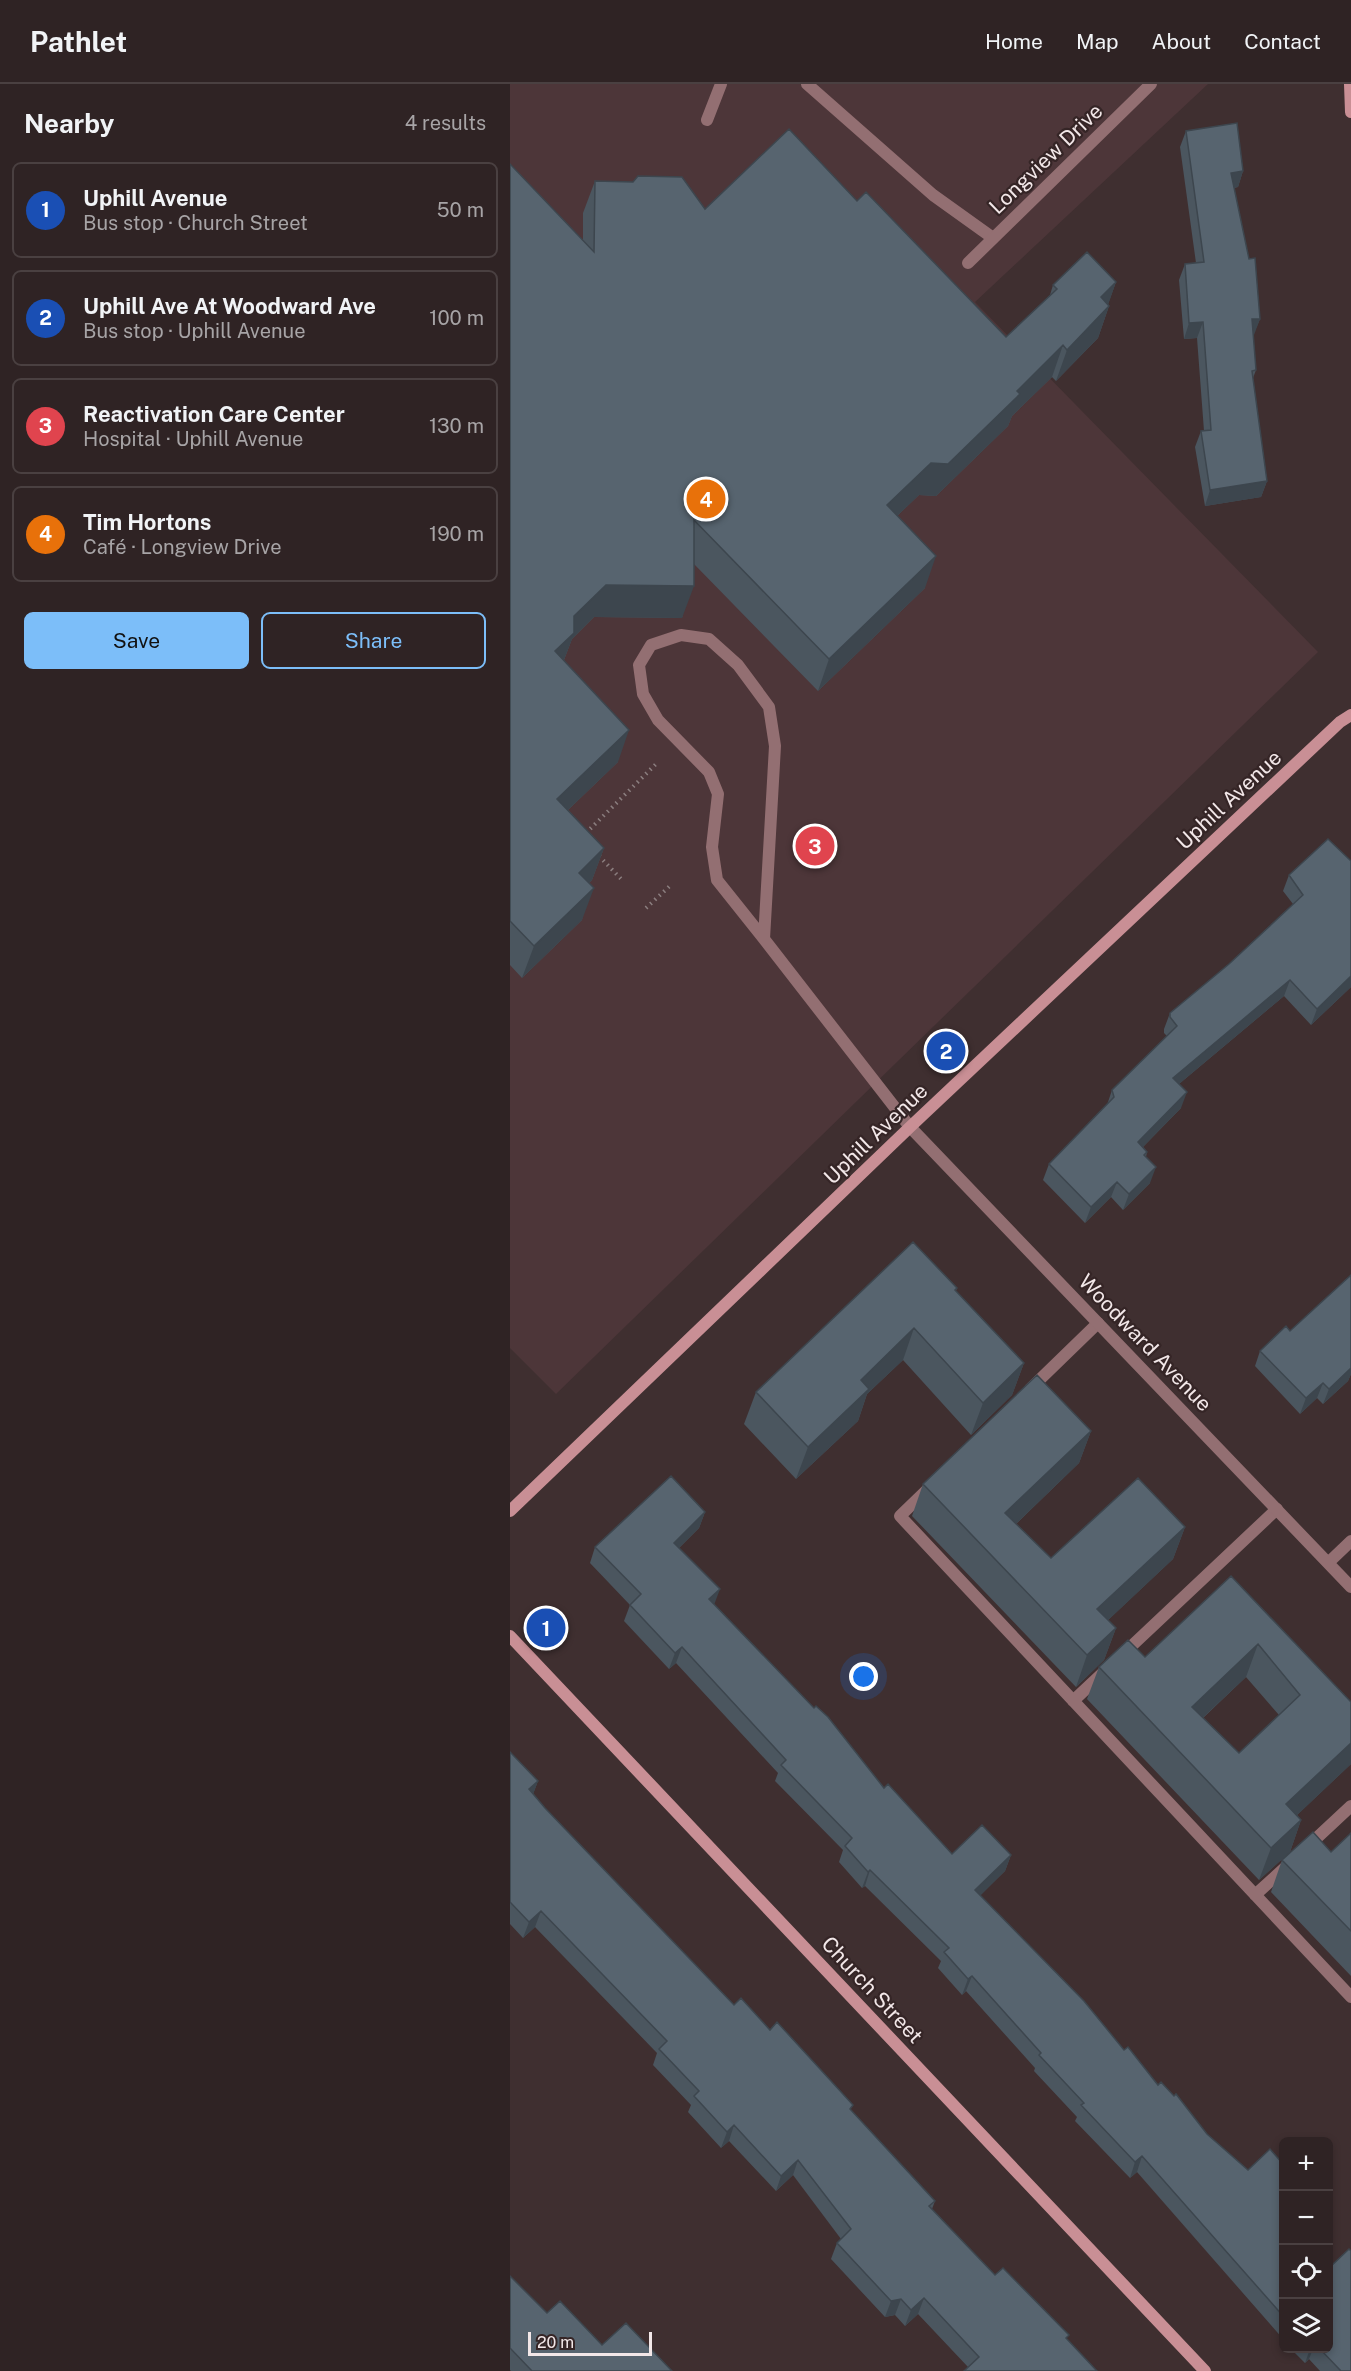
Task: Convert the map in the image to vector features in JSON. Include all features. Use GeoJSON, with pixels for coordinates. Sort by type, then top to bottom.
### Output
{"type":"FeatureCollection","features":[{"type":"Feature","properties":{"kind":"street"},"geometry":{"type":"LineString","coordinates":[[707,120],[721,84]]}},
{"type":"Feature","properties":{"kind":"street"},"geometry":{"type":"LineString","coordinates":[[807,84],[933,195],[993,238]]}},
{"type":"Feature","properties":{"kind":"street","name":"Longview Drive"},"geometry":{"type":"LineString","coordinates":[[968,263],[1151,84]]}},
{"type":"Feature","properties":{"kind":"street"},"geometry":{"type":"LineString","coordinates":[[1350,84],[1351,112]]}},
{"type":"Feature","properties":{"kind":"street","name":"Woodward Avenue"},"geometry":{"type":"LineString","coordinates":[[764,939],[775,746],[769,707],[738,665],[709,639],[681,635],[651,645],[639,665],[644,694],[658,720],[709,772],[718,794],[712,847],[717,880],[910,1126],[1351,1587]]}},
{"type":"Feature","properties":{"kind":"street","name":"Uphill Avenue"},"geometry":{"type":"LineString","coordinates":[[510,1511],[910,1126],[1332,730],[1351,715]]}},
{"type":"Feature","properties":{"kind":"street"},"geometry":{"type":"LineString","coordinates":[[1024,1395],[1098,1323]]}},
{"type":"Feature","properties":{"kind":"street"},"geometry":{"type":"LineString","coordinates":[[942,1476],[900,1516],[1351,1997]]}},
{"type":"Feature","properties":{"kind":"street"},"geometry":{"type":"LineString","coordinates":[[1073,1701],[1278,1509]]}},
{"type":"Feature","properties":{"kind":"street"},"geometry":{"type":"LineString","coordinates":[[1328,1563],[1351,1541]]}},
{"type":"Feature","properties":{"kind":"street","name":"Church Street"},"geometry":{"type":"LineString","coordinates":[[510,1636],[1205,2371]]}},
{"type":"Feature","properties":{"kind":"street"},"geometry":{"type":"LineString","coordinates":[[1256,1895],[1351,1806]]}},
{"type":"Feature","properties":{"kind":"path"},"geometry":{"type":"LineString","coordinates":[[582,837],[656,764]]}},
{"type":"Feature","properties":{"kind":"path"},"geometry":{"type":"LineString","coordinates":[[595,852],[623,881]]}},
{"type":"Feature","properties":{"kind":"path"},"geometry":{"type":"LineString","coordinates":[[646,908],[672,884]]}},
{"type":"Feature","properties":{"kind":"shaded area"},"geometry":{"type":"Polygon","coordinates":[[[510,84],[1208,84],[975,302],[1318,652],[556,1394],[510,1348],[510,84]]]}},
{"type":"Feature","properties":{"kind":"building"},"geometry":{"type":"Polygon","coordinates":[[[1237,123],[1243,171],[1231,173],[1249,259],[1255,258],[1260,319],[1252,319],[1256,370],[1252,371],[1267,481],[1210,490],[1201,431],[1211,430],[1203,322],[1189,323],[1185,264],[1204,262],[1186,131],[1237,123]]]}},
{"type":"Feature","properties":{"kind":"building"},"geometry":{"type":"Polygon","coordinates":[[[789,129],[857,201],[866,192],[1006,337],[1057,289],[1053,285],[1087,252],[1116,282],[1101,297],[1109,306],[1067,350],[1063,345],[1017,391],[1020,394],[948,464],[931,463],[887,505],[936,556],[829,659],[694,520],[694,586],[606,585],[574,616],[574,633],[555,651],[629,730],[557,799],[604,848],[579,873],[594,888],[534,946],[510,921],[510,164],[594,252],[595,181],[633,182],[638,176],[682,177],[705,209],[789,129]]]}},
{"type":"Feature","properties":{"kind":"building"},"geometry":{"type":"Polygon","coordinates":[[[1328,839],[1351,861],[1351,976],[1317,1009],[1290,980],[1173,1078],[1187,1092],[1138,1142],[1147,1152],[1144,1155],[1156,1167],[1129,1194],[1117,1182],[1091,1207],[1049,1164],[1114,1097],[1112,1090],[1177,1026],[1170,1017],[1170,1013],[1229,964],[1303,895],[1289,875],[1328,839]]]}},
{"type":"Feature","properties":{"kind":"building"},"geometry":{"type":"Polygon","coordinates":[[[913,1242],[1024,1363],[983,1403],[914,1328],[861,1380],[869,1389],[808,1447],[756,1392],[913,1242]]]}},
{"type":"Feature","properties":{"kind":"building"},"geometry":{"type":"Polygon","coordinates":[[[1351,1275],[1351,1368],[1329,1389],[1323,1383],[1306,1398],[1260,1351],[1286,1326],[1290,1331],[1351,1275]]]}},
{"type":"Feature","properties":{"kind":"building"},"geometry":{"type":"Polygon","coordinates":[[[1037,1375],[1091,1431],[1005,1513],[1051,1558],[1138,1478],[1185,1527],[1097,1609],[1116,1628],[1087,1655],[923,1484],[1037,1375]]]}},
{"type":"Feature","properties":{"kind":"building"},"geometry":{"type":"Polygon","coordinates":[[[671,1476],[705,1512],[674,1543],[720,1589],[709,1599],[814,1708],[816,1706],[828,1717],[884,1788],[888,1784],[952,1854],[982,1825],[1011,1855],[975,1890],[1084,2001],[1124,2050],[1128,2047],[1158,2085],[1161,2082],[1174,2096],[1176,2094],[1207,2134],[1248,2170],[1270,2149],[1279,2159],[1279,2311],[1142,2156],[1135,2162],[1081,2105],[1084,2103],[1039,2055],[1041,2053],[972,1976],[968,1979],[944,1952],[949,1948],[870,1870],[868,1872],[845,1846],[852,1838],[781,1765],[786,1760],[682,1647],[675,1653],[630,1605],[641,1594],[595,1547],[671,1476]]]}},
{"type":"Feature","properties":{"kind":"building"},"geometry":{"type":"Polygon","coordinates":[[[1231,1576],[1351,1702],[1351,1743],[1286,1804],[1301,1820],[1271,1848],[1099,1667],[1128,1640],[1145,1657],[1231,1576]],[[1258,1644],[1192,1707],[1239,1753],[1300,1695],[1258,1644]]]}},
{"type":"Feature","properties":{"kind":"building"},"geometry":{"type":"Polygon","coordinates":[[[510,1752],[538,1781],[529,1789],[545,1808],[734,2005],[741,1998],[770,2030],[777,2022],[853,2105],[850,2109],[935,2201],[929,2206],[995,2275],[1003,2268],[1069,2335],[1066,2338],[1097,2371],[964,2371],[979,2357],[924,2298],[911,2310],[901,2299],[891,2301],[837,2243],[851,2229],[798,2160],[781,2176],[734,2125],[727,2132],[694,2096],[699,2091],[659,2049],[667,2041],[541,1911],[529,1922],[510,1902],[510,1752]]]}},
{"type":"Feature","properties":{"kind":"building"},"geometry":{"type":"Polygon","coordinates":[[[1313,1832],[1331,1852],[1351,1833],[1351,1931],[1282,1860],[1313,1832]]]}},
{"type":"Feature","properties":{"kind":"building"},"geometry":{"type":"Polygon","coordinates":[[[1349,2249],[1351,2251],[1351,2371],[1341,2371],[1324,2353],[1333,2353],[1333,2264],[1349,2249]]]}},
{"type":"Feature","properties":{"kind":"building"},"geometry":{"type":"Polygon","coordinates":[[[510,2276],[547,2313],[560,2301],[602,2345],[626,2323],[672,2371],[532,2371],[510,2348],[510,2276]]]}},
{"type":"Feature","properties":{"kind":"place","name":"Tim Hortons"},"geometry":{"type":"Point","coordinates":[706,499]}},
{"type":"Feature","properties":{"kind":"place","name":"Reactivation Care Center"},"geometry":{"type":"Point","coordinates":[815,846]}},
{"type":"Feature","properties":{"kind":"place","name":"Uphill Ave At Woodward Ave"},"geometry":{"type":"Point","coordinates":[946,1051]}},
{"type":"Feature","properties":{"kind":"place","name":"Uphill Avenue"},"geometry":{"type":"Point","coordinates":[546,1628]}}]}
